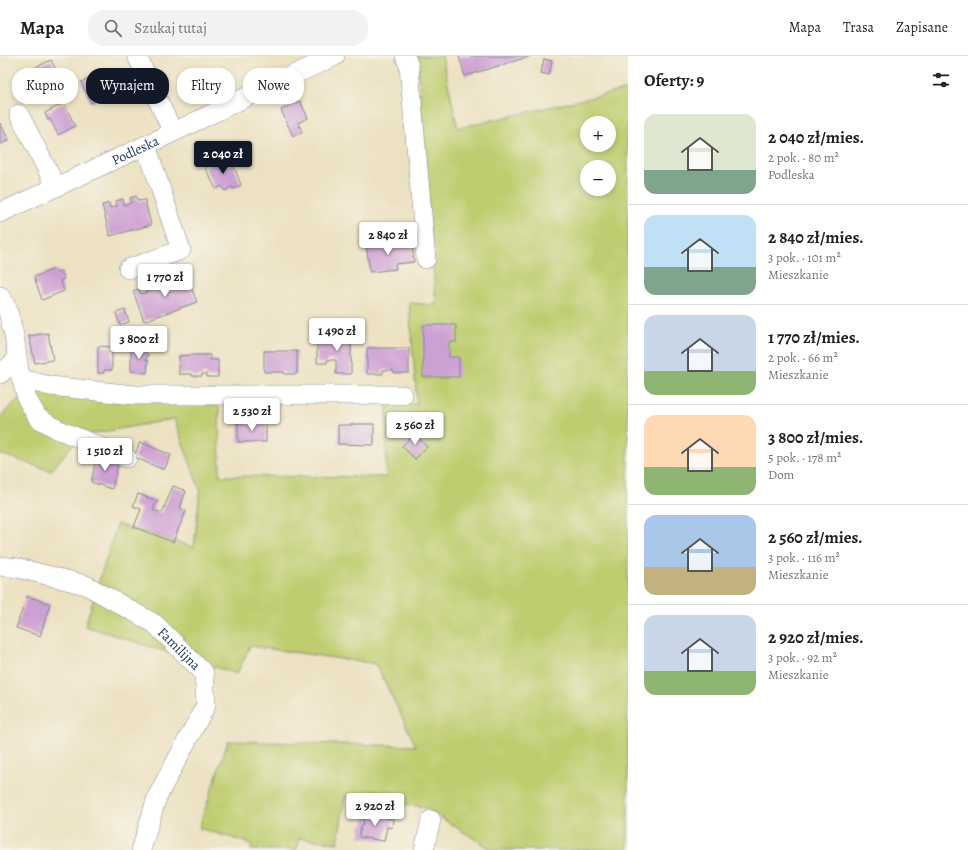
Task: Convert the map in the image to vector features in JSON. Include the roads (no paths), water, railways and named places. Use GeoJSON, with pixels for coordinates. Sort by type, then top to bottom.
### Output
{"type":"FeatureCollection","features":[{"type":"Feature","properties":{"kind":"street"},"geometry":{"type":"LineString","coordinates":[[137,56],[172,133]]}},
{"type":"Feature","properties":{"kind":"street","name":"Podleska"},"geometry":{"type":"LineString","coordinates":[[5,205],[56,187],[335,56]]}},
{"type":"Feature","properties":{"kind":"street"},"geometry":{"type":"LineString","coordinates":[[405,56],[409,66],[426,259]]}},
{"type":"Feature","properties":{"kind":"street"},"geometry":{"type":"LineString","coordinates":[[19,114],[56,187]]}},
{"type":"Feature","properties":{"kind":"street"},"geometry":{"type":"LineString","coordinates":[[128,269],[181,250],[146,145]]}},
{"type":"Feature","properties":{"kind":"street"},"geometry":{"type":"LineString","coordinates":[[0,296],[7,308],[14,335],[17,360],[27,399],[38,418],[56,429],[127,458]]}},
{"type":"Feature","properties":{"kind":"street"},"geometry":{"type":"LineString","coordinates":[[0,374],[17,360]]}},
{"type":"Feature","properties":{"kind":"street"},"geometry":{"type":"LineString","coordinates":[[22,379],[50,386],[135,395],[403,396]]}},
{"type":"Feature","properties":{"kind":"street","name":"Familijna"},"geometry":{"type":"LineString","coordinates":[[0,566],[18,568],[86,586],[155,624],[204,673],[206,705],[157,797],[141,850]]}},
{"type":"Feature","properties":{"kind":"street"},"geometry":{"type":"LineString","coordinates":[[424,850],[431,820]]}}]}
